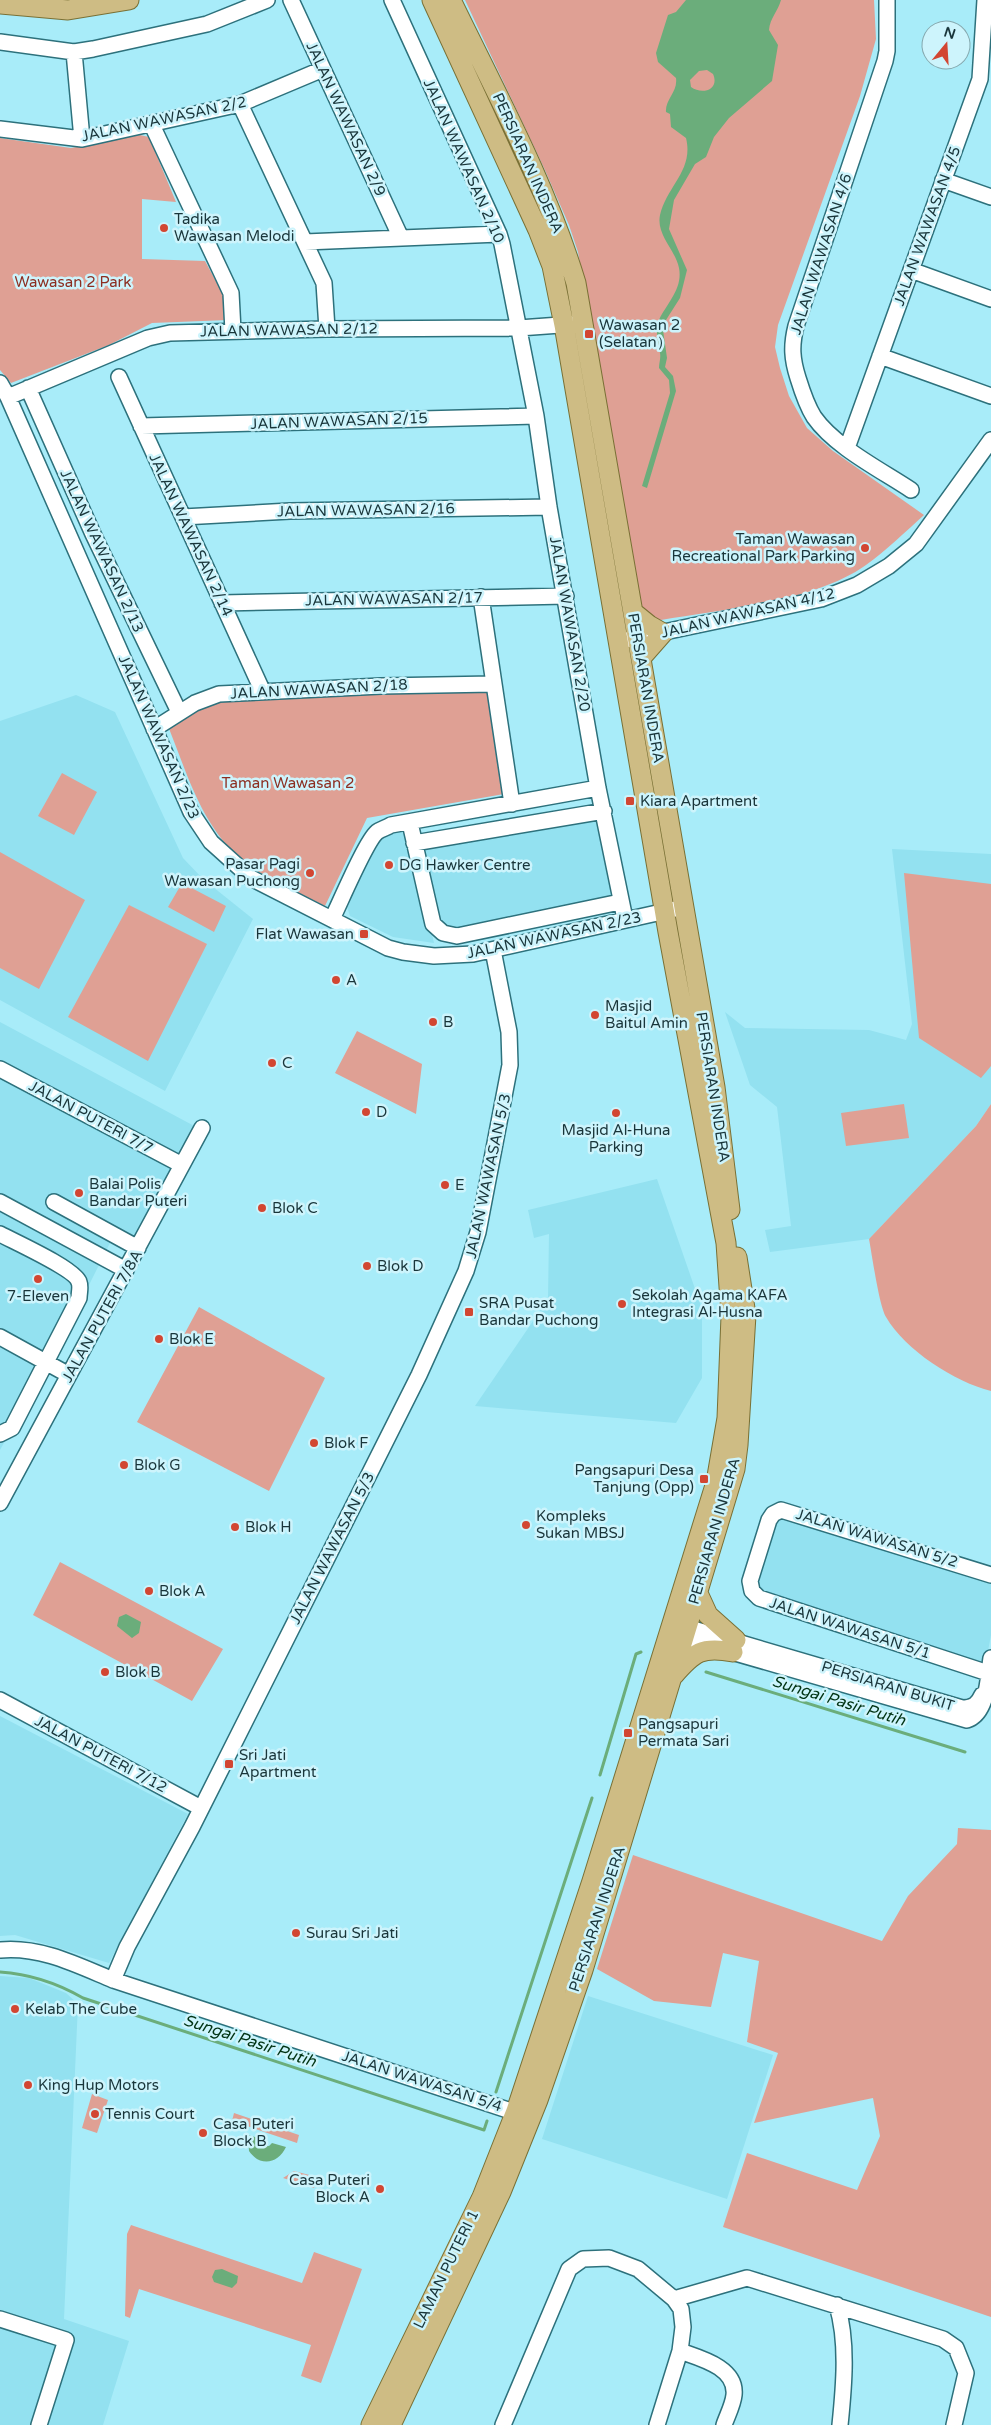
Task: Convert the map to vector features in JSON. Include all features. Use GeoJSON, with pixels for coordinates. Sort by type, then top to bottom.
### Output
{"type":"FeatureCollection","features":[{"type":"Feature","properties":{"kind":"main road"},"geometry":{"type":"LineString","coordinates":[[0,4],[68,10],[130,0]]}},
{"type":"Feature","properties":{"kind":"main road","name":"PERSIARAN INDERA"},"geometry":{"type":"LineString","coordinates":[[432,0],[546,246],[573,324],[633,612],[715,1087],[735,1247],[746,1315],[735,1469],[697,1591],[677,1630],[672,1678],[583,1970],[523,2115]]}},
{"type":"Feature","properties":{"kind":"main road","name":"PERSIARAN INDERA"},"geometry":{"type":"LineString","coordinates":[[450,0],[547,198],[565,246],[576,283],[573,324],[618,642],[664,911],[726,1243],[731,1316],[727,1418],[716,1482],[677,1630],[592,1881],[523,2115]]}},
{"type":"Feature","properties":{"kind":"main road"},"geometry":{"type":"LineString","coordinates":[[633,612],[663,633],[641,658]]}},
{"type":"Feature","properties":{"kind":"main road"},"geometry":{"type":"LineString","coordinates":[[697,1591],[708,1616],[734,1646]]}},
{"type":"Feature","properties":{"kind":"main road"},"geometry":{"type":"LineString","coordinates":[[672,1678],[690,1658],[708,1648],[734,1646]]}},
{"type":"Feature","properties":{"kind":"main road","name":"LAMAN PUTERI 1"},"geometry":{"type":"LineString","coordinates":[[371,2425],[523,2115]]}},
{"type":"Feature","properties":{"kind":"main road","name":"LAMAN PUTERI 1"},"geometry":{"type":"LineString","coordinates":[[391,2425],[459,2283],[523,2115]]}},
{"type":"Feature","properties":{"kind":"street"},"geometry":{"type":"LineString","coordinates":[[0,42],[74,52],[207,24],[267,0]]}},
{"type":"Feature","properties":{"kind":"street","name":"JALAN WAWASAN 2/9"},"geometry":{"type":"LineString","coordinates":[[291,0],[401,238]]}},
{"type":"Feature","properties":{"kind":"street","name":"JALAN WAWASAN 2/10"},"geometry":{"type":"LineString","coordinates":[[392,0],[500,234],[519,328]]}},
{"type":"Feature","properties":{"kind":"street","name":"JALAN WAWASAN 4/6"},"geometry":{"type":"LineString","coordinates":[[887,0],[888,51],[796,326],[791,351],[801,389],[814,417],[832,436],[847,448],[911,490]]}},
{"type":"Feature","properties":{"kind":"street","name":"JALAN WAWASAN 4/5"},"geometry":{"type":"LineString","coordinates":[[847,448],[943,180],[985,81],[984,0]]}},
{"type":"Feature","properties":{"kind":"street"},"geometry":{"type":"LineString","coordinates":[[74,52],[82,139]]}},
{"type":"Feature","properties":{"kind":"street","name":"JALAN WAWASAN 2/2"},"geometry":{"type":"LineString","coordinates":[[0,129],[82,139],[240,104],[323,68]]}},
{"type":"Feature","properties":{"kind":"street"},"geometry":{"type":"LineString","coordinates":[[240,104],[324,283],[327,329]]}},
{"type":"Feature","properties":{"kind":"street"},"geometry":{"type":"LineString","coordinates":[[152,124],[231,293],[233,331]]}},
{"type":"Feature","properties":{"kind":"street"},"geometry":{"type":"LineString","coordinates":[[943,180],[991,197]]}},
{"type":"Feature","properties":{"kind":"street"},"geometry":{"type":"LineString","coordinates":[[305,242],[500,234]]}},
{"type":"Feature","properties":{"kind":"street"},"geometry":{"type":"LineString","coordinates":[[911,270],[991,299]]}},
{"type":"Feature","properties":{"kind":"street","name":"JALAN WAWASAN 2/12"},"geometry":{"type":"LineString","coordinates":[[8,397],[148,338],[170,332],[519,328],[573,324]]}},
{"type":"Feature","properties":{"kind":"street","name":"JALAN WAWASAN 2/20"},"geometry":{"type":"LineString","coordinates":[[519,328],[536,416],[549,507],[598,788],[625,919]]}},
{"type":"Feature","properties":{"kind":"street"},"geometry":{"type":"LineString","coordinates":[[880,356],[991,396]]}},
{"type":"Feature","properties":{"kind":"street","name":"JALAN WAWASAN 2/14"},"geometry":{"type":"LineString","coordinates":[[119,377],[263,692]]}},
{"type":"Feature","properties":{"kind":"street","name":"JALAN WAWASAN 2/23"},"geometry":{"type":"LineString","coordinates":[[0,383],[8,397],[190,812],[217,848],[251,878],[388,948],[402,952],[452,956],[493,950],[684,907]]}},
{"type":"Feature","properties":{"kind":"street","name":"JALAN WAWASAN 2/13"},"geometry":{"type":"LineString","coordinates":[[28,388],[93,534],[179,712]]}},
{"type":"Feature","properties":{"kind":"street","name":"JALAN WAWASAN 2/15"},"geometry":{"type":"LineString","coordinates":[[141,426],[536,416]]}},
{"type":"Feature","properties":{"kind":"street","name":"JALAN WAWASAN 4/12"},"geometry":{"type":"LineString","coordinates":[[618,642],[821,599],[857,585],[889,566],[916,544],[991,440]]}},
{"type":"Feature","properties":{"kind":"street","name":"JALAN WAWASAN 2/16"},"geometry":{"type":"LineString","coordinates":[[183,517],[290,511],[549,507]]}},
{"type":"Feature","properties":{"kind":"street"},"geometry":{"type":"LineString","coordinates":[[482,596],[493,684],[512,804]]}},
{"type":"Feature","properties":{"kind":"street","name":"JALAN WAWASAN 2/17"},"geometry":{"type":"LineString","coordinates":[[222,603],[482,596],[566,596]]}},
{"type":"Feature","properties":{"kind":"street","name":"JALAN WAWASAN 2/18"},"geometry":{"type":"LineString","coordinates":[[154,729],[179,712],[207,697],[219,694],[381,686],[493,684]]}},
{"type":"Feature","properties":{"kind":"street"},"geometry":{"type":"LineString","coordinates":[[332,919],[368,845],[376,833],[391,826],[598,788]]}},
{"type":"Feature","properties":{"kind":"street"},"geometry":{"type":"LineString","coordinates":[[414,843],[604,811]]}},
{"type":"Feature","properties":{"kind":"street"},"geometry":{"type":"LineString","coordinates":[[410,823],[433,924],[437,929],[450,936],[620,902]]}},
{"type":"Feature","properties":{"kind":"street","name":"JALAN WAWASAN 5/3"},"geometry":{"type":"LineString","coordinates":[[113,1980],[127,1947],[201,1808],[419,1375],[472,1253],[493,1161],[510,1065],[509,1032],[493,950]]}},
{"type":"Feature","properties":{"kind":"street","name":"JALAN PUTERI 7/7"},"geometry":{"type":"LineString","coordinates":[[0,1069],[182,1166]]}},
{"type":"Feature","properties":{"kind":"street","name":"JALAN PUTERI 7/8A"},"geometry":{"type":"LineString","coordinates":[[0,1503],[202,1128]]}},
{"type":"Feature","properties":{"kind":"street"},"geometry":{"type":"LineString","coordinates":[[0,1202],[126,1270]]}},
{"type":"Feature","properties":{"kind":"street"},"geometry":{"type":"LineString","coordinates":[[54,1202],[138,1248]]}},
{"type":"Feature","properties":{"kind":"street"},"geometry":{"type":"LineString","coordinates":[[0,1234],[70,1271],[79,1282],[78,1298],[46,1362],[6,1431]]}},
{"type":"Feature","properties":{"kind":"street"},"geometry":{"type":"LineString","coordinates":[[0,1337],[69,1375]]}},
{"type":"Feature","properties":{"kind":"street","name":"JALAN WAWASAN 5/2"},"geometry":{"type":"LineString","coordinates":[[758,1553],[769,1520],[781,1510],[991,1575]]}},
{"type":"Feature","properties":{"kind":"street","name":"JALAN WAWASAN 5/1"},"geometry":{"type":"LineString","coordinates":[[758,1553],[750,1587],[759,1598],[987,1680]]}},
{"type":"Feature","properties":{"kind":"street","name":"PERSIARAN BUKIT"},"geometry":{"type":"LineString","coordinates":[[677,1630],[734,1646],[958,1719],[967,1720],[978,1713],[987,1680]]}},
{"type":"Feature","properties":{"kind":"street"},"geometry":{"type":"LineString","coordinates":[[987,1680],[991,1658]]}},
{"type":"Feature","properties":{"kind":"street","name":"JALAN PUTERI 7/12"},"geometry":{"type":"LineString","coordinates":[[0,1700],[201,1808]]}},
{"type":"Feature","properties":{"kind":"street"},"geometry":{"type":"LineString","coordinates":[[0,1950],[16,1948],[54,1955],[113,1980]]}},
{"type":"Feature","properties":{"kind":"street","name":"JALAN WAWASAN 5/4"},"geometry":{"type":"LineString","coordinates":[[113,1980],[523,2115]]}},
{"type":"Feature","properties":{"kind":"street"},"geometry":{"type":"LineString","coordinates":[[503,2425],[570,2269],[583,2259],[609,2258],[638,2268],[674,2299],[681,2309],[683,2327],[680,2351],[657,2425]]}},
{"type":"Feature","properties":{"kind":"street"},"geometry":{"type":"LineString","coordinates":[[674,2299],[747,2278],[943,2339],[956,2348],[966,2373],[954,2425]]}},
{"type":"Feature","properties":{"kind":"street"},"geometry":{"type":"LineString","coordinates":[[837,2305],[843,2326],[843,2400],[840,2425]]}},
{"type":"Feature","properties":{"kind":"street"},"geometry":{"type":"LineString","coordinates":[[0,2319],[66,2340],[39,2425]]}},
{"type":"Feature","properties":{"kind":"street"},"geometry":{"type":"LineString","coordinates":[[680,2351],[720,2367],[730,2380],[734,2394],[724,2425]]}},
{"type":"Feature","properties":{"kind":"shaded area"},"geometry":{"type":"Polygon","coordinates":[[[686,0],[781,0],[769,30],[778,45],[772,81],[729,118],[714,137],[706,157],[695,164],[674,200],[669,229],[687,270],[680,298],[666,320],[663,330],[667,358],[665,367],[673,376],[676,391],[647,488],[642,486],[670,393],[669,380],[659,368],[660,355],[657,329],[659,320],[674,296],[680,276],[677,261],[663,236],[660,215],[668,195],[683,169],[687,149],[686,138],[671,127],[670,114],[666,112],[667,103],[675,87],[676,78],[658,62],[656,53],[668,15],[676,12],[686,0]],[[707,70],[699,71],[690,80],[691,87],[700,91],[709,90],[714,84],[713,74],[707,70]]]}},
{"type":"Feature","properties":{"kind":"shaded area"},"geometry":{"type":"Polygon","coordinates":[[[76,695],[115,712],[183,858],[203,879],[253,919],[165,1091],[0,1000],[0,721],[76,695]]]}},
{"type":"Feature","properties":{"kind":"shaded area"},"geometry":{"type":"Polygon","coordinates":[[[596,816],[614,899],[454,932],[442,928],[422,847],[596,816]]]}},
{"type":"Feature","properties":{"kind":"shaded area","name":"DG Hawker Centre"},"geometry":{"type":"Polygon","coordinates":[[[407,828],[434,943],[393,937],[350,916],[345,901],[380,835],[407,828]]]}},
{"type":"Feature","properties":{"kind":"shaded area"},"geometry":{"type":"Polygon","coordinates":[[[892,849],[991,854],[991,1104],[976,1126],[869,1239],[770,1252],[765,1230],[791,1226],[777,1107],[750,1085],[725,1012],[745,1028],[869,1030],[906,1040],[912,1024],[892,849]]]}},
{"type":"Feature","properties":{"kind":"shaded area"},"geometry":{"type":"Polygon","coordinates":[[[0,1022],[198,1128],[136,1244],[115,1233],[69,1325],[0,1450],[0,1022]]]}},
{"type":"Feature","properties":{"kind":"shaded area","name":"Sekolah Agama KAFA Integrasi Al-Husna"},"geometry":{"type":"Polygon","coordinates":[[[657,1179],[702,1309],[702,1378],[676,1423],[475,1406],[548,1299],[549,1234],[534,1238],[528,1210],[657,1179]]]}},
{"type":"Feature","properties":{"kind":"shaded area"},"geometry":{"type":"Polygon","coordinates":[[[781,1515],[991,1580],[991,1635],[985,1667],[759,1594],[754,1583],[773,1523],[781,1515]]]}},
{"type":"Feature","properties":{"kind":"shaded area"},"geometry":{"type":"Polygon","coordinates":[[[126,1614],[141,1622],[139,1633],[132,1638],[117,1626],[119,1617],[126,1614]]]}},
{"type":"Feature","properties":{"kind":"shaded area"},"geometry":{"type":"Polygon","coordinates":[[[0,1716],[188,1814],[109,1963],[15,1935],[0,1936],[0,1716]]]}},
{"type":"Feature","properties":{"kind":"shaded area"},"geometry":{"type":"Polygon","coordinates":[[[0,1976],[29,1978],[66,1993],[78,2004],[64,2319],[129,2341],[103,2425],[0,2425],[0,1976]]]}},
{"type":"Feature","properties":{"kind":"shaded area"},"geometry":{"type":"Polygon","coordinates":[[[588,1996],[773,2055],[727,2199],[542,2139],[588,1996]]]}},
{"type":"Feature","properties":{"kind":"shaded area"},"geometry":{"type":"Polygon","coordinates":[[[248,2135],[262,2139],[265,2146],[269,2146],[272,2143],[286,2147],[283,2153],[274,2160],[258,2160],[249,2151],[248,2135]]]}},
{"type":"Feature","properties":{"kind":"shaded area"},"geometry":{"type":"Polygon","coordinates":[[[222,2269],[238,2276],[237,2283],[232,2288],[214,2282],[212,2277],[215,2270],[222,2269]]]}},
{"type":"Feature","properties":{"kind":"green space"},"geometry":{"type":"Polygon","coordinates":[[[465,0],[874,0],[876,39],[860,96],[778,325],[775,347],[789,396],[807,428],[833,451],[924,515],[866,565],[845,578],[821,588],[795,596],[739,608],[661,620],[649,617],[642,611],[578,252],[569,225],[544,168],[465,0]]]}},
{"type":"Feature","properties":{"kind":"green space","name":"Wawasan 2 Park"},"geometry":{"type":"Polygon","coordinates":[[[140,135],[149,137],[176,202],[142,199],[142,259],[205,261],[224,296],[228,320],[152,323],[109,345],[11,383],[0,370],[0,138],[71,148],[140,135]]]}},
{"type":"Feature","properties":{"kind":"green space","name":"Taman Wawasan 2"},"geometry":{"type":"Polygon","coordinates":[[[488,690],[504,794],[367,818],[325,906],[260,873],[241,859],[227,845],[205,814],[189,780],[168,726],[220,698],[488,690]]]}},
{"type":"Feature","properties":{"kind":"green space"},"geometry":{"type":"Polygon","coordinates":[[[62,773],[97,792],[74,835],[38,816],[62,773]]]}},
{"type":"Feature","properties":{"kind":"green space"},"geometry":{"type":"Polygon","coordinates":[[[0,852],[85,900],[39,989],[0,968],[0,852]]]}},
{"type":"Feature","properties":{"kind":"green space"},"geometry":{"type":"Polygon","coordinates":[[[904,873],[991,884],[991,1066],[981,1078],[919,1038],[904,873]]]}},
{"type":"Feature","properties":{"kind":"green space"},"geometry":{"type":"Polygon","coordinates":[[[182,883],[226,906],[214,932],[168,907],[182,883]]]}},
{"type":"Feature","properties":{"kind":"green space"},"geometry":{"type":"Polygon","coordinates":[[[129,905],[207,944],[148,1061],[68,1017],[129,905]]]}},
{"type":"Feature","properties":{"kind":"green space"},"geometry":{"type":"Polygon","coordinates":[[[357,1031],[422,1064],[416,1114],[335,1073],[357,1031]]]}},
{"type":"Feature","properties":{"kind":"green space"},"geometry":{"type":"Polygon","coordinates":[[[904,1104],[909,1138],[846,1146],[841,1113],[904,1104]]]}},
{"type":"Feature","properties":{"kind":"green space"},"geometry":{"type":"Polygon","coordinates":[[[991,1104],[991,1391],[962,1380],[932,1363],[918,1353],[894,1329],[883,1311],[869,1239],[976,1126],[991,1104]]]}},
{"type":"Feature","properties":{"kind":"green space"},"geometry":{"type":"Polygon","coordinates":[[[199,1307],[325,1378],[269,1491],[137,1422],[199,1307]]]}},
{"type":"Feature","properties":{"kind":"green space"},"geometry":{"type":"Polygon","coordinates":[[[60,1562],[223,1649],[192,1701],[33,1615],[60,1562]]]}},
{"type":"Feature","properties":{"kind":"green space"},"geometry":{"type":"Polygon","coordinates":[[[958,1828],[991,1830],[991,2317],[723,2227],[747,2153],[857,2190],[880,2136],[873,2098],[754,2123],[778,2053],[747,2042],[759,1961],[723,1953],[711,2007],[654,2001],[597,1969],[633,1855],[882,1941],[908,1896],[957,1844],[958,1828]]]}},
{"type":"Feature","properties":{"kind":"green space","name":"Tennis Court"},"geometry":{"type":"Polygon","coordinates":[[[92,2094],[108,2100],[97,2133],[82,2128],[92,2094]]]}},
{"type":"Feature","properties":{"kind":"green space"},"geometry":{"type":"Polygon","coordinates":[[[234,2113],[299,2135],[297,2143],[232,2121],[234,2113]]]}},
{"type":"Feature","properties":{"kind":"green space"},"geometry":{"type":"Polygon","coordinates":[[[294,2171],[317,2177],[314,2188],[283,2178],[294,2171]]]}},
{"type":"Feature","properties":{"kind":"green space"},"geometry":{"type":"Polygon","coordinates":[[[131,2225],[302,2283],[314,2252],[362,2269],[321,2383],[301,2376],[311,2345],[139,2289],[130,2318],[125,2316],[127,2234],[131,2225]]]}},
{"type":"Feature","properties":{"kind":"waterway","name":"Sungai Pasir Putih"},"geometry":{"type":"LineString","coordinates":[[600,1775],[636,1654],[641,1652]]}},
{"type":"Feature","properties":{"kind":"waterway","name":"Sungai Pasir Putih"},"geometry":{"type":"LineString","coordinates":[[706,1672],[965,1752]]}},
{"type":"Feature","properties":{"kind":"waterway","name":"Sungai Pasir Putih"},"geometry":{"type":"LineString","coordinates":[[496,2092],[592,1798]]}},
{"type":"Feature","properties":{"kind":"waterway","name":"Sungai Pasir Putih"},"geometry":{"type":"LineString","coordinates":[[0,1972],[43,1980],[83,1998],[484,2130],[487,2121]]}},
{"type":"Feature","properties":{"kind":"place","name":"Tadika Wawasan Melodi"},"geometry":{"type":"Point","coordinates":[164,228]}},
{"type":"Feature","properties":{"kind":"place","name":"Wawasan 2 (Selatan）"},"geometry":{"type":"Point","coordinates":[589,334]}},
{"type":"Feature","properties":{"kind":"place","name":"Taman Wawasan Recreational Park Parking"},"geometry":{"type":"Point","coordinates":[865,548]}},
{"type":"Feature","properties":{"kind":"place","name":"Kiara Apartment"},"geometry":{"type":"Point","coordinates":[630,801]}},
{"type":"Feature","properties":{"kind":"place","name":"DG Hawker Centre"},"geometry":{"type":"Point","coordinates":[389,865]}},
{"type":"Feature","properties":{"kind":"place","name":"Pasar Pagi Wawasan Puchong"},"geometry":{"type":"Point","coordinates":[310,873]}},
{"type":"Feature","properties":{"kind":"place","name":"Flat Wawasan"},"geometry":{"type":"Point","coordinates":[364,934]}},
{"type":"Feature","properties":{"kind":"place","name":"A"},"geometry":{"type":"Point","coordinates":[336,980]}},
{"type":"Feature","properties":{"kind":"place","name":"Masjid Baitul Amin"},"geometry":{"type":"Point","coordinates":[595,1015]}},
{"type":"Feature","properties":{"kind":"place","name":"B"},"geometry":{"type":"Point","coordinates":[433,1022]}},
{"type":"Feature","properties":{"kind":"place","name":"C"},"geometry":{"type":"Point","coordinates":[272,1063]}},
{"type":"Feature","properties":{"kind":"place","name":"D"},"geometry":{"type":"Point","coordinates":[366,1112]}},
{"type":"Feature","properties":{"kind":"place","name":"Masjid Al-Huna Parking"},"geometry":{"type":"Point","coordinates":[616,1113]}},
{"type":"Feature","properties":{"kind":"place","name":"E"},"geometry":{"type":"Point","coordinates":[445,1185]}},
{"type":"Feature","properties":{"kind":"place","name":"Balai Polis Bandar Puteri"},"geometry":{"type":"Point","coordinates":[79,1193]}},
{"type":"Feature","properties":{"kind":"place","name":"Blok C"},"geometry":{"type":"Point","coordinates":[262,1208]}},
{"type":"Feature","properties":{"kind":"place","name":"Blok D"},"geometry":{"type":"Point","coordinates":[367,1266]}},
{"type":"Feature","properties":{"kind":"place","name":"7-Eleven"},"geometry":{"type":"Point","coordinates":[38,1279]}},
{"type":"Feature","properties":{"kind":"place","name":"Sekolah Agama KAFA Integrasi Al-Husna"},"geometry":{"type":"Point","coordinates":[622,1304]}},
{"type":"Feature","properties":{"kind":"place","name":"SRA Pusat Bandar Puchong"},"geometry":{"type":"Point","coordinates":[469,1312]}},
{"type":"Feature","properties":{"kind":"place","name":"Blok E"},"geometry":{"type":"Point","coordinates":[159,1339]}},
{"type":"Feature","properties":{"kind":"place","name":"Blok F"},"geometry":{"type":"Point","coordinates":[314,1443]}},
{"type":"Feature","properties":{"kind":"place","name":"Blok G"},"geometry":{"type":"Point","coordinates":[124,1465]}},
{"type":"Feature","properties":{"kind":"place","name":"Pangsapuri Desa Tanjung (Opp)"},"geometry":{"type":"Point","coordinates":[704,1479]}},
{"type":"Feature","properties":{"kind":"place","name":"Kompleks Sukan MBSJ"},"geometry":{"type":"Point","coordinates":[526,1525]}},
{"type":"Feature","properties":{"kind":"place","name":"Blok H"},"geometry":{"type":"Point","coordinates":[235,1527]}},
{"type":"Feature","properties":{"kind":"place","name":"Blok A"},"geometry":{"type":"Point","coordinates":[149,1591]}},
{"type":"Feature","properties":{"kind":"place","name":"Blok B"},"geometry":{"type":"Point","coordinates":[105,1672]}},
{"type":"Feature","properties":{"kind":"place","name":"Pangsapuri Permata Sari"},"geometry":{"type":"Point","coordinates":[628,1733]}},
{"type":"Feature","properties":{"kind":"place","name":"Sri Jati Apartment"},"geometry":{"type":"Point","coordinates":[229,1764]}},
{"type":"Feature","properties":{"kind":"place","name":"Surau Sri Jati"},"geometry":{"type":"Point","coordinates":[296,1933]}},
{"type":"Feature","properties":{"kind":"place","name":"Kelab The Cube"},"geometry":{"type":"Point","coordinates":[15,2009]}},
{"type":"Feature","properties":{"kind":"place","name":"King Hup Motors"},"geometry":{"type":"Point","coordinates":[28,2085]}},
{"type":"Feature","properties":{"kind":"place","name":"Tennis Court"},"geometry":{"type":"Point","coordinates":[95,2114]}},
{"type":"Feature","properties":{"kind":"place","name":"Casa Puteri Block B"},"geometry":{"type":"Point","coordinates":[203,2133]}},
{"type":"Feature","properties":{"kind":"place","name":"Casa Puteri Block A"},"geometry":{"type":"Point","coordinates":[380,2189]}}]}
